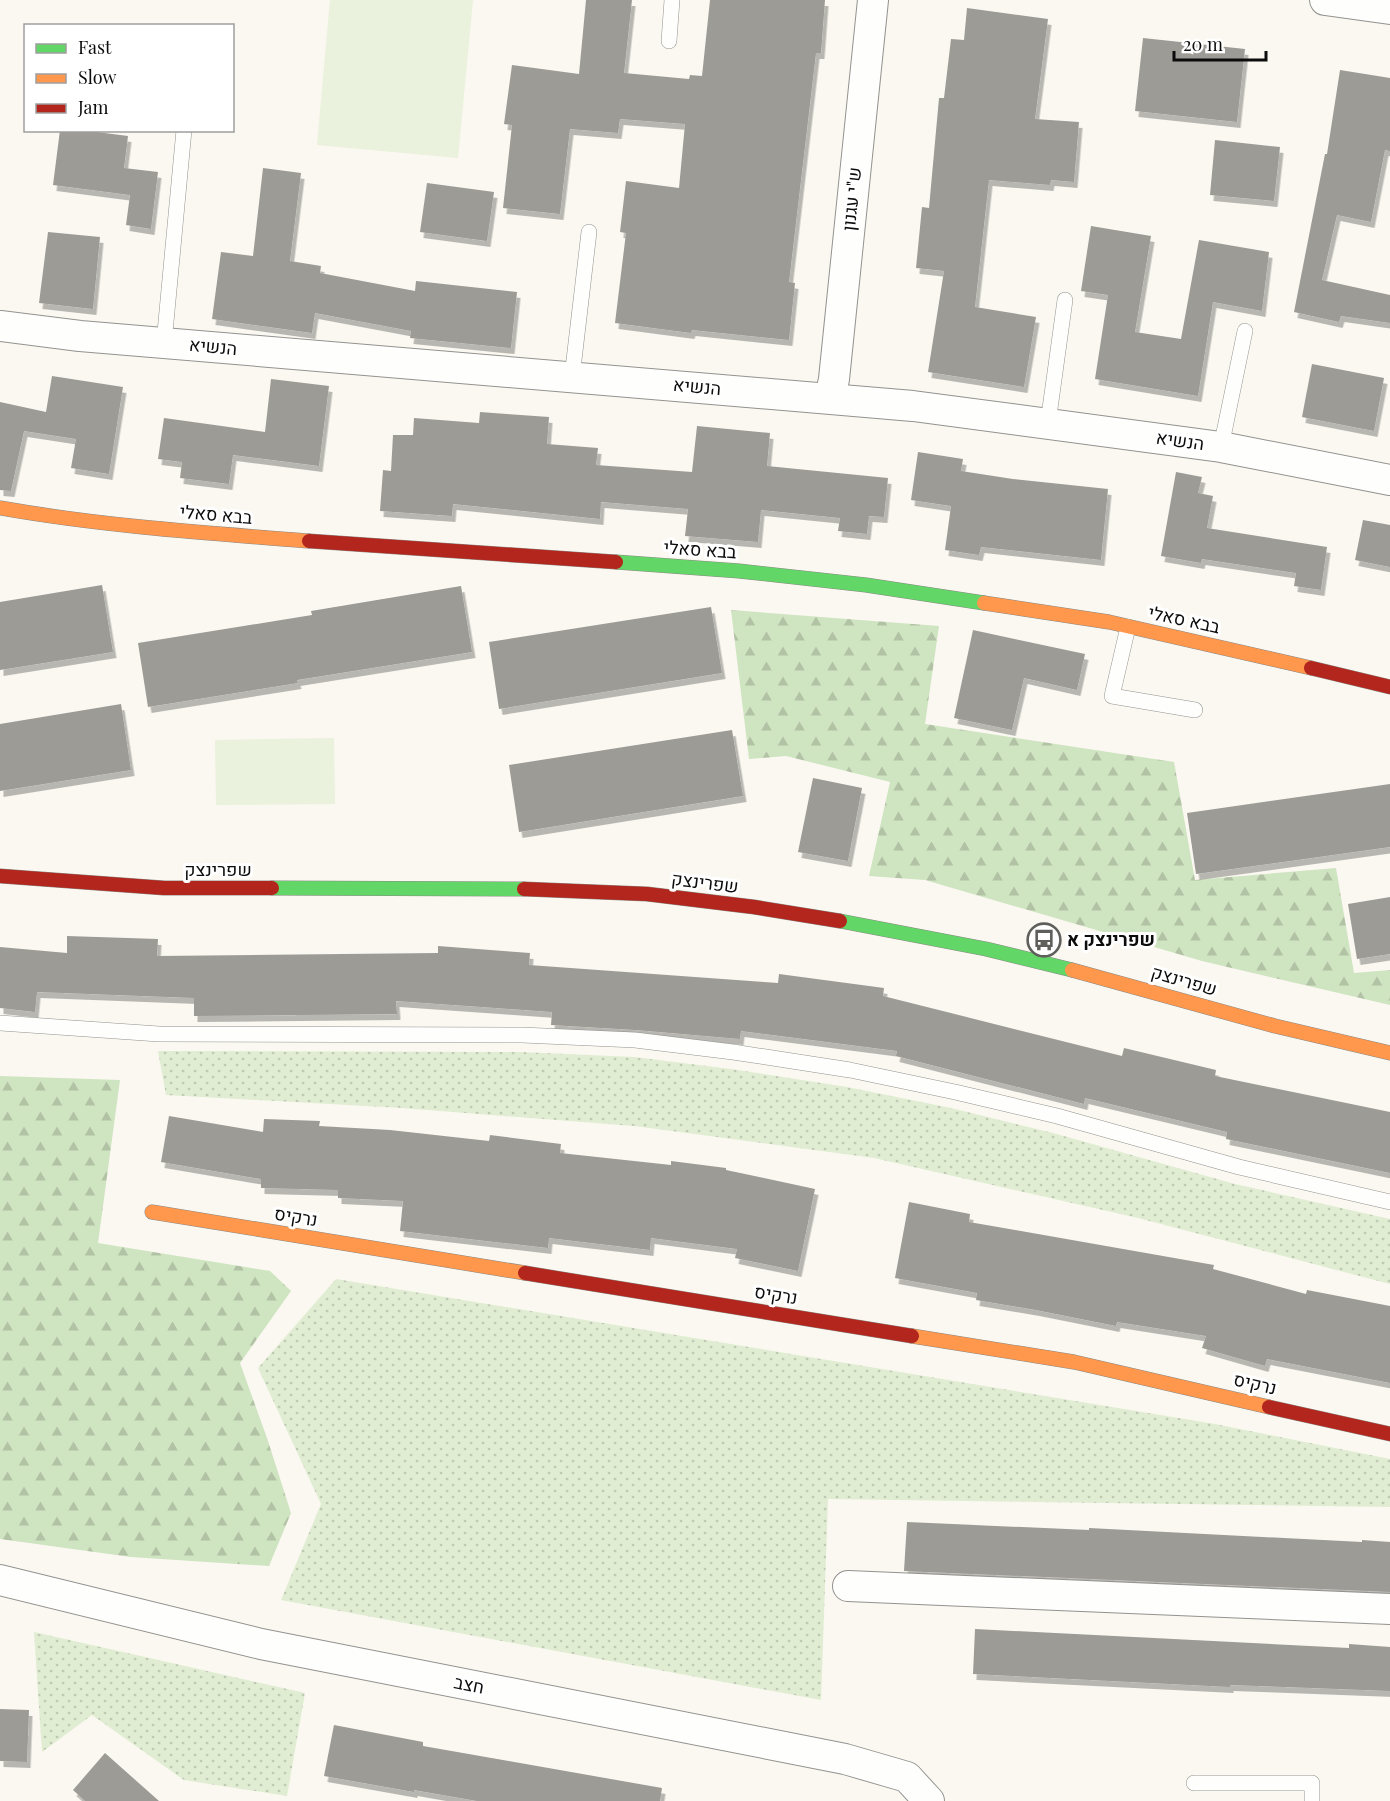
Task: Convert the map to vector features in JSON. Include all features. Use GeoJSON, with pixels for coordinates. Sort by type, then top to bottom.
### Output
{"type":"FeatureCollection","features":[{"type":"Feature","properties":{"kind":"street","name":"ש\"י עגנון"},"geometry":{"type":"LineString","coordinates":[[830,398],[834,379],[873,0]]}},
{"type":"Feature","properties":{"kind":"street"},"geometry":{"type":"LineString","coordinates":[[1325,0],[1390,9]]}},
{"type":"Feature","properties":{"kind":"street","name":"הנשיא"},"geometry":{"type":"LineString","coordinates":[[0,326],[81,336],[913,406],[1221,447],[1390,480]]}},
{"type":"Feature","properties":{"kind":"street","name":"בבא סאלי"},"geometry":{"type":"LineString","coordinates":[[0,508],[56,518],[173,530],[739,571],[866,585],[1109,622],[1390,687]]}},
{"type":"Feature","properties":{"kind":"street","name":"שפרינצק"},"geometry":{"type":"LineString","coordinates":[[0,876],[164,888],[525,889],[647,894],[754,907],[876,927],[986,949],[1093,975],[1275,1026],[1390,1053]]}},
{"type":"Feature","properties":{"kind":"street","name":"נרקיס"},"geometry":{"type":"LineString","coordinates":[[152,1212],[1074,1362],[1390,1434]]}},
{"type":"Feature","properties":{"kind":"street","name":"חצב"},"geometry":{"type":"LineString","coordinates":[[0,1580],[261,1644],[845,1760],[907,1777],[929,1801]]}},
{"type":"Feature","properties":{"kind":"street"},"geometry":{"type":"LineString","coordinates":[[848,1586],[1390,1610]]}},
{"type":"Feature","properties":{"kind":"lane"},"geometry":{"type":"LineString","coordinates":[[669,41],[672,0]]}},
{"type":"Feature","properties":{"kind":"lane"},"geometry":{"type":"LineString","coordinates":[[164,343],[184,132]]}},
{"type":"Feature","properties":{"kind":"lane"},"geometry":{"type":"LineString","coordinates":[[572,377],[589,232]]}},
{"type":"Feature","properties":{"kind":"lane"},"geometry":{"type":"LineString","coordinates":[[1047,423],[1065,300]]}},
{"type":"Feature","properties":{"kind":"lane"},"geometry":{"type":"LineString","coordinates":[[1221,447],[1245,331]]}},
{"type":"Feature","properties":{"kind":"lane"},"geometry":{"type":"LineString","coordinates":[[1128,627],[1112,696],[1196,710]]}},
{"type":"Feature","properties":{"kind":"lane"},"geometry":{"type":"LineString","coordinates":[[0,1023],[159,1034],[522,1035],[635,1040],[734,1052],[850,1070],[955,1092],[1057,1116],[1239,1167],[1390,1203]]}},
{"type":"Feature","properties":{"kind":"lane"},"geometry":{"type":"LineString","coordinates":[[1194,1783],[1312,1783],[1312,1801]]}},
{"type":"Feature","properties":{"kind":"green space"},"geometry":{"type":"Polygon","coordinates":[[[330,0],[473,0],[458,158],[317,145],[330,0]]]}},
{"type":"Feature","properties":{"kind":"green space"},"geometry":{"type":"Polygon","coordinates":[[[731,610],[939,626],[925,724],[1174,762],[1195,880],[1336,868],[1354,973],[1390,970],[1390,1005],[1202,961],[925,880],[869,876],[890,782],[786,756],[749,759],[731,610]]]}},
{"type":"Feature","properties":{"kind":"green space"},"geometry":{"type":"Polygon","coordinates":[[[334,738],[335,804],[216,805],[215,740],[334,738]]]}},
{"type":"Feature","properties":{"kind":"green space"},"geometry":{"type":"Polygon","coordinates":[[[158,1051],[521,1052],[634,1057],[847,1087],[951,1108],[1053,1133],[1235,1184],[1390,1219],[1390,1284],[1138,1218],[874,1158],[634,1126],[402,1108],[166,1095],[158,1051]]]}},
{"type":"Feature","properties":{"kind":"green space"},"geometry":{"type":"Polygon","coordinates":[[[0,1076],[120,1080],[98,1243],[270,1271],[291,1291],[240,1363],[291,1513],[269,1566],[131,1557],[0,1539],[0,1076]]]}},
{"type":"Feature","properties":{"kind":"green space"},"geometry":{"type":"Polygon","coordinates":[[[336,1279],[1215,1424],[1390,1459],[1390,1507],[828,1499],[821,1700],[281,1600],[321,1504],[258,1368],[336,1279]]]}},
{"type":"Feature","properties":{"kind":"green space"},"geometry":{"type":"Polygon","coordinates":[[[34,1632],[305,1693],[287,1796],[184,1780],[92,1715],[42,1752],[34,1632]]]}},
{"type":"Feature","properties":{"kind":"building"},"geometry":{"type":"Polygon","coordinates":[[[586,0],[632,0],[624,73],[689,79],[690,75],[702,76],[710,0],[825,0],[821,53],[816,53],[789,282],[795,283],[789,340],[692,330],[691,333],[615,323],[626,233],[620,232],[626,181],[679,188],[685,124],[620,119],[618,133],[570,129],[560,214],[503,208],[512,125],[504,124],[512,65],[579,74],[586,0]]]}},
{"type":"Feature","properties":{"kind":"building"},"geometry":{"type":"Polygon","coordinates":[[[967,8],[1048,19],[1035,119],[1079,122],[1074,182],[1051,180],[1050,185],[989,180],[975,307],[1036,317],[1024,387],[928,372],[944,271],[916,268],[922,207],[929,208],[939,98],[944,98],[951,39],[964,40],[967,8]]]}},
{"type":"Feature","properties":{"kind":"building"},"geometry":{"type":"Polygon","coordinates":[[[1143,38],[1245,49],[1237,122],[1135,111],[1143,38]]]}},
{"type":"Feature","properties":{"kind":"building"},"geometry":{"type":"Polygon","coordinates":[[[1340,70],[1390,78],[1390,151],[1385,150],[1371,222],[1337,215],[1322,280],[1390,295],[1390,323],[1341,316],[1339,322],[1294,312],[1325,154],[1327,154],[1340,70]]]}},
{"type":"Feature","properties":{"kind":"building"},"geometry":{"type":"Polygon","coordinates":[[[60,132],[97,132],[128,136],[124,168],[158,172],[151,229],[126,225],[130,195],[53,185],[60,132]]]}},
{"type":"Feature","properties":{"kind":"building"},"geometry":{"type":"Polygon","coordinates":[[[1215,140],[1280,147],[1274,201],[1210,195],[1215,140]]]}},
{"type":"Feature","properties":{"kind":"building"},"geometry":{"type":"Polygon","coordinates":[[[263,168],[301,173],[290,261],[321,266],[320,273],[415,291],[416,281],[517,292],[511,348],[410,338],[411,331],[315,313],[312,333],[212,319],[221,252],[253,256],[263,168]]]}},
{"type":"Feature","properties":{"kind":"building"},"geometry":{"type":"Polygon","coordinates":[[[427,183],[494,192],[487,241],[420,232],[427,183]]]}},
{"type":"Feature","properties":{"kind":"building"},"geometry":{"type":"Polygon","coordinates":[[[1091,226],[1151,236],[1135,332],[1181,339],[1199,240],[1269,252],[1262,311],[1213,302],[1198,396],[1095,379],[1108,295],[1081,291],[1091,226]]]}},
{"type":"Feature","properties":{"kind":"building"},"geometry":{"type":"Polygon","coordinates":[[[48,232],[100,237],[93,309],[39,303],[48,232]]]}},
{"type":"Feature","properties":{"kind":"building"},"geometry":{"type":"Polygon","coordinates":[[[1312,364],[1384,378],[1374,431],[1302,417],[1312,364]]]}},
{"type":"Feature","properties":{"kind":"building"},"geometry":{"type":"Polygon","coordinates":[[[52,376],[123,387],[109,474],[71,468],[76,439],[24,431],[11,491],[0,490],[0,402],[46,412],[52,376]]]}},
{"type":"Feature","properties":{"kind":"building"},"geometry":{"type":"Polygon","coordinates":[[[271,379],[329,386],[319,466],[233,455],[229,484],[180,478],[182,462],[158,459],[164,418],[265,432],[271,379]]]}},
{"type":"Feature","properties":{"kind":"building"},"geometry":{"type":"Polygon","coordinates":[[[480,412],[549,417],[547,444],[598,448],[596,465],[692,472],[697,426],[770,433],[767,466],[888,478],[884,517],[869,516],[867,534],[838,531],[840,518],[761,510],[758,542],[685,536],[688,509],[601,502],[600,519],[453,504],[452,516],[380,511],[383,470],[391,471],[393,435],[413,435],[414,418],[479,423],[480,412]]]}},
{"type":"Feature","properties":{"kind":"building"},"geometry":{"type":"Polygon","coordinates":[[[918,452],[963,459],[961,471],[1108,489],[1101,560],[981,547],[979,555],[945,550],[951,506],[911,500],[918,452]]]}},
{"type":"Feature","properties":{"kind":"building"},"geometry":{"type":"Polygon","coordinates":[[[1176,472],[1202,477],[1198,493],[1213,496],[1207,528],[1327,547],[1321,590],[1294,586],[1296,573],[1202,559],[1201,563],[1161,556],[1176,472]]]}},
{"type":"Feature","properties":{"kind":"building"},"geometry":{"type":"Polygon","coordinates":[[[1363,520],[1390,525],[1390,567],[1355,560],[1363,520]]]}},
{"type":"Feature","properties":{"kind":"building"},"geometry":{"type":"Polygon","coordinates":[[[102,585],[113,652],[0,670],[0,602],[102,585]]]}},
{"type":"Feature","properties":{"kind":"building"},"geometry":{"type":"Polygon","coordinates":[[[461,586],[472,652],[148,707],[138,643],[312,615],[311,611],[461,586]]]}},
{"type":"Feature","properties":{"kind":"building"},"geometry":{"type":"Polygon","coordinates":[[[711,607],[722,673],[499,709],[489,642],[711,607]]]}},
{"type":"Feature","properties":{"kind":"building"},"geometry":{"type":"Polygon","coordinates":[[[973,630],[1085,654],[1077,690],[1024,678],[1012,730],[954,718],[973,630]]]}},
{"type":"Feature","properties":{"kind":"building"},"geometry":{"type":"Polygon","coordinates":[[[121,704],[131,770],[0,791],[0,724],[121,704]]]}},
{"type":"Feature","properties":{"kind":"building"},"geometry":{"type":"Polygon","coordinates":[[[732,730],[743,796],[519,832],[509,765],[732,730]]]}},
{"type":"Feature","properties":{"kind":"building"},"geometry":{"type":"Polygon","coordinates":[[[813,778],[862,788],[848,861],[798,852],[813,778]]]}},
{"type":"Feature","properties":{"kind":"building"},"geometry":{"type":"Polygon","coordinates":[[[1390,784],[1390,847],[1196,874],[1187,813],[1390,784]]]}},
{"type":"Feature","properties":{"kind":"building"},"geometry":{"type":"Polygon","coordinates":[[[1390,897],[1390,954],[1357,959],[1348,904],[1390,897]]]}},
{"type":"Feature","properties":{"kind":"building"},"geometry":{"type":"Polygon","coordinates":[[[67,936],[158,939],[157,956],[438,953],[438,946],[530,953],[529,965],[778,983],[779,974],[884,988],[883,996],[1122,1056],[1124,1048],[1216,1070],[1215,1076],[1390,1112],[1390,1173],[1226,1139],[1227,1132],[1085,1098],[1084,1104],[896,1056],[897,1051],[741,1031],[740,1039],[551,1025],[552,1012],[396,1001],[397,1014],[194,1016],[194,998],[37,992],[35,1012],[0,1008],[0,947],[67,953],[67,936]]]}},
{"type":"Feature","properties":{"kind":"building"},"geometry":{"type":"Polygon","coordinates":[[[169,1116],[263,1132],[264,1119],[320,1121],[319,1126],[390,1130],[489,1141],[490,1135],[561,1144],[560,1153],[671,1165],[671,1161],[726,1168],[726,1170],[815,1189],[798,1271],[735,1258],[737,1249],[651,1238],[650,1250],[549,1238],[548,1248],[400,1231],[403,1201],[338,1198],[338,1190],[261,1188],[261,1179],[161,1162],[169,1116]]]}},
{"type":"Feature","properties":{"kind":"building"},"geometry":{"type":"Polygon","coordinates":[[[909,1202],[970,1214],[969,1222],[1214,1265],[1213,1269],[1306,1294],[1307,1290],[1390,1306],[1390,1383],[1267,1359],[1265,1366],[1202,1348],[1206,1336],[1117,1322],[1116,1326],[976,1300],[977,1293],[895,1278],[909,1202]]]}},
{"type":"Feature","properties":{"kind":"building"},"geometry":{"type":"Polygon","coordinates":[[[907,1522],[1390,1542],[1390,1592],[904,1571],[907,1522]]]}},
{"type":"Feature","properties":{"kind":"building"},"geometry":{"type":"Polygon","coordinates":[[[975,1629],[1349,1648],[1349,1644],[1390,1647],[1390,1691],[1230,1685],[1230,1687],[973,1674],[975,1629]]]}},
{"type":"Feature","properties":{"kind":"building"},"geometry":{"type":"Polygon","coordinates":[[[0,1709],[29,1710],[27,1762],[0,1761],[0,1709]]]}},
{"type":"Feature","properties":{"kind":"building"},"geometry":{"type":"Polygon","coordinates":[[[334,1725],[423,1742],[423,1746],[662,1788],[660,1801],[477,1801],[324,1776],[334,1725]]]}},
{"type":"Feature","properties":{"kind":"building"},"geometry":{"type":"Polygon","coordinates":[[[105,1753],[159,1801],[85,1801],[73,1790],[105,1753]]]}},
{"type":"Feature","properties":{"kind":"traffic: fast"},"geometry":{"type":"LineString","coordinates":[[616,562],[739,571],[866,585],[984,603]]}},
{"type":"Feature","properties":{"kind":"traffic: fast"},"geometry":{"type":"LineString","coordinates":[[272,888],[524,889]]}},
{"type":"Feature","properties":{"kind":"traffic: fast"},"geometry":{"type":"LineString","coordinates":[[840,921],[986,949],[1072,970]]}},
{"type":"Feature","properties":{"kind":"traffic: slow"},"geometry":{"type":"LineString","coordinates":[[0,508],[115,524],[309,541]]}},
{"type":"Feature","properties":{"kind":"traffic: slow"},"geometry":{"type":"LineString","coordinates":[[984,603],[1109,622],[1311,668]]}},
{"type":"Feature","properties":{"kind":"traffic: slow"},"geometry":{"type":"LineString","coordinates":[[1072,970],[1275,1026],[1390,1053]]}},
{"type":"Feature","properties":{"kind":"traffic: slow"},"geometry":{"type":"LineString","coordinates":[[152,1212],[525,1273]]}},
{"type":"Feature","properties":{"kind":"traffic: slow"},"geometry":{"type":"LineString","coordinates":[[912,1336],[1074,1362],[1269,1407]]}},
{"type":"Feature","properties":{"kind":"traffic: jam"},"geometry":{"type":"LineString","coordinates":[[309,541],[616,562]]}},
{"type":"Feature","properties":{"kind":"traffic: jam"},"geometry":{"type":"LineString","coordinates":[[1311,668],[1390,687]]}},
{"type":"Feature","properties":{"kind":"traffic: jam"},"geometry":{"type":"LineString","coordinates":[[0,876],[164,888],[272,888]]}},
{"type":"Feature","properties":{"kind":"traffic: jam"},"geometry":{"type":"LineString","coordinates":[[524,889],[647,894],[754,907],[840,921]]}},
{"type":"Feature","properties":{"kind":"traffic: jam"},"geometry":{"type":"LineString","coordinates":[[525,1273],[912,1336]]}},
{"type":"Feature","properties":{"kind":"traffic: jam"},"geometry":{"type":"LineString","coordinates":[[1269,1407],[1390,1434]]}},
{"type":"Feature","properties":{"kind":"place","name":"שפרינצק א"},"geometry":{"type":"Point","coordinates":[1044,940]}}]}
